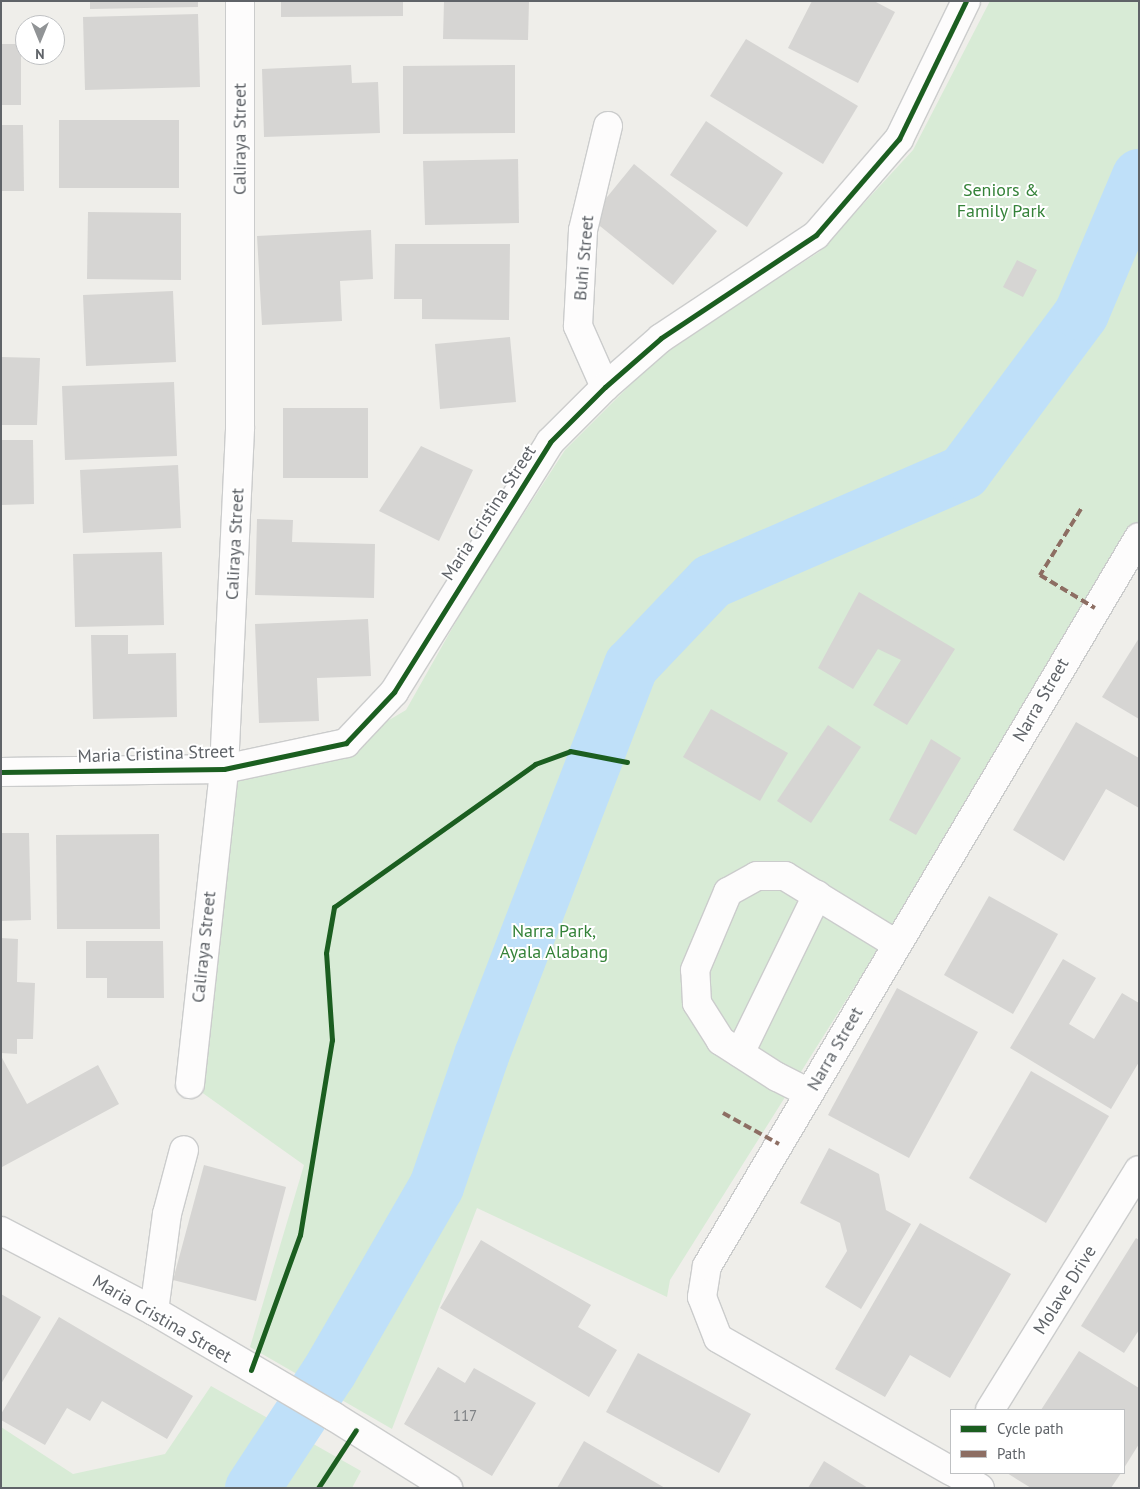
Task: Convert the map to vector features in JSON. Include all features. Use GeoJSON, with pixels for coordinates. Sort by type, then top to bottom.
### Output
{"type":"FeatureCollection","features":[{"type":"Feature","properties":{"kind":"street","name":"Caliraya Street"},"geometry":{"type":"LineString","coordinates":[[190,1084],[224,769],[240,427],[240,1]]}},
{"type":"Feature","properties":{"kind":"street","name":"Maria Cristina Street"},"geometry":{"type":"LineString","coordinates":[[1,772],[224,769],[346,743],[394,692],[550,442],[605,387],[661,338],[816,235],[899,139],[966,1]]}},
{"type":"Feature","properties":{"kind":"street","name":"Buhi Street"},"geometry":{"type":"LineString","coordinates":[[605,387],[578,326],[583,230],[608,126]]}},
{"type":"Feature","properties":{"kind":"street","name":"Narra Street"},"geometry":{"type":"LineString","coordinates":[[950,1470],[718,1338],[702,1297],[707,1266],[896,944],[1139,537]]}},
{"type":"Feature","properties":{"kind":"street"},"geometry":{"type":"LineString","coordinates":[[809,1092],[776,1077],[721,1041],[696,1004],[695,970],[728,892],[757,876],[785,876],[896,944]]}},
{"type":"Feature","properties":{"kind":"street"},"geometry":{"type":"LineString","coordinates":[[740,1053],[817,895]]}},
{"type":"Feature","properties":{"kind":"street"},"geometry":{"type":"LineString","coordinates":[[154,1311],[167,1214],[184,1150]]}},
{"type":"Feature","properties":{"kind":"street","name":"Molave Drive"},"geometry":{"type":"LineString","coordinates":[[991,1409],[1139,1170]]}},
{"type":"Feature","properties":{"kind":"street","name":"Maria Cristina Street"},"geometry":{"type":"LineString","coordinates":[[1,1231],[154,1311],[270,1382],[333,1416],[448,1488]]}},
{"type":"Feature","properties":{"kind":"street"},"geometry":{"type":"LineString","coordinates":[[943,1488],[952,1474]]}},
{"type":"Feature","properties":{"kind":"street","name":"Narra Street"},"geometry":{"type":"LineString","coordinates":[[956,1474],[980,1488]]}},
{"type":"Feature","properties":{"kind":"green space","name":"Narra Park, Ayala Alabang"},"geometry":{"type":"Polygon","coordinates":[[[990,1],[1139,1],[1139,522],[943,846],[670,1280],[667,1297],[477,1208],[392,1429],[250,1347],[304,1165],[190,1084],[228,769],[347,745],[406,710],[471,595],[565,450],[661,354],[819,252],[913,150],[990,1]]]}},
{"type":"Feature","properties":{"kind":"green space"},"geometry":{"type":"Polygon","coordinates":[[[211,1386],[361,1471],[352,1488],[1,1488],[1,1427],[73,1474],[165,1454],[211,1386]]]}},
{"type":"Feature","properties":{"kind":"building"},"geometry":{"type":"Polygon","coordinates":[[[90,1],[198,1],[198,7],[90,9],[90,1]]]}},
{"type":"Feature","properties":{"kind":"building"},"geometry":{"type":"Polygon","coordinates":[[[281,1],[403,1],[403,16],[281,17],[281,1]]]}},
{"type":"Feature","properties":{"kind":"building"},"geometry":{"type":"Polygon","coordinates":[[[444,1],[529,1],[528,40],[443,39],[444,1]]]}},
{"type":"Feature","properties":{"kind":"building"},"geometry":{"type":"Polygon","coordinates":[[[812,1],[874,1],[895,12],[858,83],[788,48],[812,1]]]}},
{"type":"Feature","properties":{"kind":"building"},"geometry":{"type":"Polygon","coordinates":[[[198,14],[200,87],[85,90],[83,17],[198,14]]]}},
{"type":"Feature","properties":{"kind":"building"},"geometry":{"type":"Polygon","coordinates":[[[746,39],[858,106],[823,164],[710,96],[746,39]]]}},
{"type":"Feature","properties":{"kind":"building"},"geometry":{"type":"Polygon","coordinates":[[[1,44],[15,44],[15,65],[21,65],[21,105],[1,105],[1,44]]]}},
{"type":"Feature","properties":{"kind":"building"},"geometry":{"type":"Polygon","coordinates":[[[351,65],[352,83],[378,82],[380,133],[264,137],[262,69],[351,65]]]}},
{"type":"Feature","properties":{"kind":"building"},"geometry":{"type":"Polygon","coordinates":[[[515,65],[515,133],[403,134],[403,66],[515,65]]]}},
{"type":"Feature","properties":{"kind":"building"},"geometry":{"type":"Polygon","coordinates":[[[59,120],[179,120],[179,188],[59,188],[59,120]]]}},
{"type":"Feature","properties":{"kind":"building"},"geometry":{"type":"Polygon","coordinates":[[[706,121],[783,173],[747,227],[670,175],[706,121]]]}},
{"type":"Feature","properties":{"kind":"building"},"geometry":{"type":"Polygon","coordinates":[[[1,125],[23,125],[24,191],[1,191],[1,125]]]}},
{"type":"Feature","properties":{"kind":"building"},"geometry":{"type":"Polygon","coordinates":[[[518,159],[519,223],[425,225],[423,161],[518,159]]]}},
{"type":"Feature","properties":{"kind":"building"},"geometry":{"type":"Polygon","coordinates":[[[634,164],[717,231],[673,285],[590,218],[634,164]]]}},
{"type":"Feature","properties":{"kind":"building"},"geometry":{"type":"Polygon","coordinates":[[[88,212],[181,213],[181,280],[87,279],[88,212]]]}},
{"type":"Feature","properties":{"kind":"building"},"geometry":{"type":"Polygon","coordinates":[[[371,230],[373,279],[340,281],[342,321],[262,325],[257,236],[371,230]]]}},
{"type":"Feature","properties":{"kind":"building"},"geometry":{"type":"Polygon","coordinates":[[[395,244],[510,244],[509,320],[422,319],[422,299],[394,299],[395,244]]]}},
{"type":"Feature","properties":{"kind":"building"},"geometry":{"type":"Polygon","coordinates":[[[1017,260],[1037,270],[1023,297],[1003,287],[1017,260]]]}},
{"type":"Feature","properties":{"kind":"building"},"geometry":{"type":"Polygon","coordinates":[[[173,291],[176,362],[86,366],[83,295],[173,291]]]}},
{"type":"Feature","properties":{"kind":"building"},"geometry":{"type":"Polygon","coordinates":[[[510,337],[516,402],[440,409],[435,344],[510,337]]]}},
{"type":"Feature","properties":{"kind":"building"},"geometry":{"type":"Polygon","coordinates":[[[1,357],[40,358],[37,425],[1,425],[1,357]]]}},
{"type":"Feature","properties":{"kind":"building"},"geometry":{"type":"Polygon","coordinates":[[[174,382],[177,456],[65,460],[62,386],[174,382]]]}},
{"type":"Feature","properties":{"kind":"building"},"geometry":{"type":"Polygon","coordinates":[[[283,408],[368,408],[368,478],[283,478],[283,408]]]}},
{"type":"Feature","properties":{"kind":"building"},"geometry":{"type":"Polygon","coordinates":[[[1,440],[33,440],[34,504],[1,505],[1,440]]]}},
{"type":"Feature","properties":{"kind":"building"},"geometry":{"type":"Polygon","coordinates":[[[421,446],[473,470],[439,541],[379,511],[421,446]]]}},
{"type":"Feature","properties":{"kind":"building"},"geometry":{"type":"Polygon","coordinates":[[[178,465],[181,528],[83,533],[80,470],[178,465]]]}},
{"type":"Feature","properties":{"kind":"building"},"geometry":{"type":"Polygon","coordinates":[[[257,519],[293,520],[292,542],[375,544],[374,598],[255,595],[257,519]]]}},
{"type":"Feature","properties":{"kind":"building"},"geometry":{"type":"Polygon","coordinates":[[[162,552],[164,625],[75,627],[73,554],[162,552]]]}},
{"type":"Feature","properties":{"kind":"building"},"geometry":{"type":"Polygon","coordinates":[[[859,592],[955,649],[907,725],[873,705],[901,660],[878,649],[853,689],[818,668],[859,592]]]}},
{"type":"Feature","properties":{"kind":"building"},"geometry":{"type":"Polygon","coordinates":[[[368,619],[371,676],[317,678],[319,721],[259,723],[255,624],[368,619]]]}},
{"type":"Feature","properties":{"kind":"building"},"geometry":{"type":"Polygon","coordinates":[[[91,635],[128,635],[128,654],[176,653],[177,717],[93,719],[91,635]]]}},
{"type":"Feature","properties":{"kind":"building"},"geometry":{"type":"Polygon","coordinates":[[[1139,638],[1139,719],[1102,697],[1139,638]]]}},
{"type":"Feature","properties":{"kind":"building"},"geometry":{"type":"Polygon","coordinates":[[[711,709],[788,753],[760,801],[683,757],[711,709]]]}},
{"type":"Feature","properties":{"kind":"building"},"geometry":{"type":"Polygon","coordinates":[[[1076,722],[1139,758],[1139,808],[1106,789],[1064,861],[1013,830],[1076,722]]]}},
{"type":"Feature","properties":{"kind":"building"},"geometry":{"type":"Polygon","coordinates":[[[828,725],[861,747],[811,823],[777,801],[828,725]]]}},
{"type":"Feature","properties":{"kind":"building"},"geometry":{"type":"Polygon","coordinates":[[[931,739],[961,758],[916,835],[889,820],[931,739]]]}},
{"type":"Feature","properties":{"kind":"building"},"geometry":{"type":"Polygon","coordinates":[[[1,833],[29,833],[31,920],[1,921],[1,833]]]}},
{"type":"Feature","properties":{"kind":"building"},"geometry":{"type":"Polygon","coordinates":[[[159,834],[160,929],[57,929],[56,835],[159,834]]]}},
{"type":"Feature","properties":{"kind":"building"},"geometry":{"type":"Polygon","coordinates":[[[989,896],[1058,934],[1013,1014],[944,975],[989,896]]]}},
{"type":"Feature","properties":{"kind":"building"},"geometry":{"type":"Polygon","coordinates":[[[1,938],[18,939],[17,982],[35,983],[33,1039],[17,1039],[17,1054],[1,1053],[1,938]]]}},
{"type":"Feature","properties":{"kind":"building"},"geometry":{"type":"Polygon","coordinates":[[[86,941],[163,941],[164,998],[107,998],[107,978],[86,978],[86,941]]]}},
{"type":"Feature","properties":{"kind":"building"},"geometry":{"type":"Polygon","coordinates":[[[1063,959],[1096,978],[1069,1024],[1094,1039],[1122,993],[1139,1003],[1139,1062],[1111,1109],[1010,1048],[1063,959]]]}},
{"type":"Feature","properties":{"kind":"building"},"geometry":{"type":"Polygon","coordinates":[[[897,988],[978,1032],[909,1158],[828,1115],[897,988]]]}},
{"type":"Feature","properties":{"kind":"building"},"geometry":{"type":"Polygon","coordinates":[[[1,1056],[27,1104],[98,1065],[119,1104],[2,1167],[1,1056]]]}},
{"type":"Feature","properties":{"kind":"building"},"geometry":{"type":"Polygon","coordinates":[[[1031,1071],[1109,1116],[1046,1223],[969,1178],[1031,1071]]]}},
{"type":"Feature","properties":{"kind":"building"},"geometry":{"type":"Polygon","coordinates":[[[829,1148],[879,1174],[886,1210],[911,1224],[861,1309],[825,1287],[847,1251],[840,1223],[800,1203],[829,1148]]]}},
{"type":"Feature","properties":{"kind":"building"},"geometry":{"type":"Polygon","coordinates":[[[204,1165],[286,1187],[256,1301],[173,1280],[204,1165]]]}},
{"type":"Feature","properties":{"kind":"building"},"geometry":{"type":"Polygon","coordinates":[[[920,1223],[1011,1274],[950,1378],[910,1355],[885,1397],[835,1369],[920,1223]]]}},
{"type":"Feature","properties":{"kind":"building"},"geometry":{"type":"Polygon","coordinates":[[[1136,1238],[1139,1240],[1139,1330],[1124,1353],[1081,1326],[1136,1238]]]}},
{"type":"Feature","properties":{"kind":"building"},"geometry":{"type":"Polygon","coordinates":[[[481,1240],[591,1305],[578,1327],[617,1350],[589,1397],[440,1308],[481,1240]]]}},
{"type":"Feature","properties":{"kind":"building"},"geometry":{"type":"Polygon","coordinates":[[[1,1294],[41,1317],[1,1384],[1,1294]]]}},
{"type":"Feature","properties":{"kind":"building"},"geometry":{"type":"Polygon","coordinates":[[[59,1317],[193,1396],[167,1439],[102,1401],[90,1421],[67,1408],[45,1445],[1,1420],[1,1414],[59,1317]]]}},
{"type":"Feature","properties":{"kind":"building"},"geometry":{"type":"Polygon","coordinates":[[[1079,1351],[1139,1388],[1139,1444],[1125,1466],[1125,1409],[1042,1409],[1079,1351]]]}},
{"type":"Feature","properties":{"kind":"building"},"geometry":{"type":"Polygon","coordinates":[[[638,1353],[751,1414],[719,1473],[606,1412],[638,1353]]]}},
{"type":"Feature","properties":{"kind":"building"},"geometry":{"type":"Polygon","coordinates":[[[438,1367],[465,1383],[474,1368],[536,1403],[492,1476],[404,1424],[438,1367]]]}},
{"type":"Feature","properties":{"kind":"building"},"geometry":{"type":"Polygon","coordinates":[[[584,1441],[665,1488],[557,1488],[584,1441]]]}},
{"type":"Feature","properties":{"kind":"building"},"geometry":{"type":"Polygon","coordinates":[[[824,1461],[868,1488],[808,1488],[824,1461]]]}},
{"type":"Feature","properties":{"kind":"building"},"geometry":{"type":"Polygon","coordinates":[[[1009,1474],[1120,1474],[1111,1488],[1031,1488],[1009,1474]]]}},
{"type":"Feature","properties":{"kind":"waterway"},"geometry":{"type":"LineString","coordinates":[[252,1488],[329,1371],[436,1186],[481,1055],[631,665],[711,581],[963,472],[1081,313],[1139,176]]}},
{"type":"Feature","properties":{"kind":"marked path"},"geometry":{"type":"LineString","coordinates":[[1081,509],[1040,575],[1095,608]]}},
{"type":"Feature","properties":{"kind":"marked path"},"geometry":{"type":"LineString","coordinates":[[723,1113],[779,1144]]}},
{"type":"Feature","properties":{"kind":"cycle path"},"geometry":{"type":"LineString","coordinates":[[1,772],[224,769],[346,743],[394,692],[550,442],[605,387],[661,338],[816,235],[899,139],[966,1]]}},
{"type":"Feature","properties":{"kind":"cycle path"},"geometry":{"type":"LineString","coordinates":[[251,1370],[300,1235],[332,1040],[326,953],[334,907],[535,764],[570,751],[627,762]]}},
{"type":"Feature","properties":{"kind":"cycle path"},"geometry":{"type":"LineString","coordinates":[[318,1488],[356,1430]]}},
{"type":"Feature","properties":{"kind":"park label","name":"Seniors & Family Park"},"geometry":{"type":"Point","coordinates":[1001,201]}}]}
